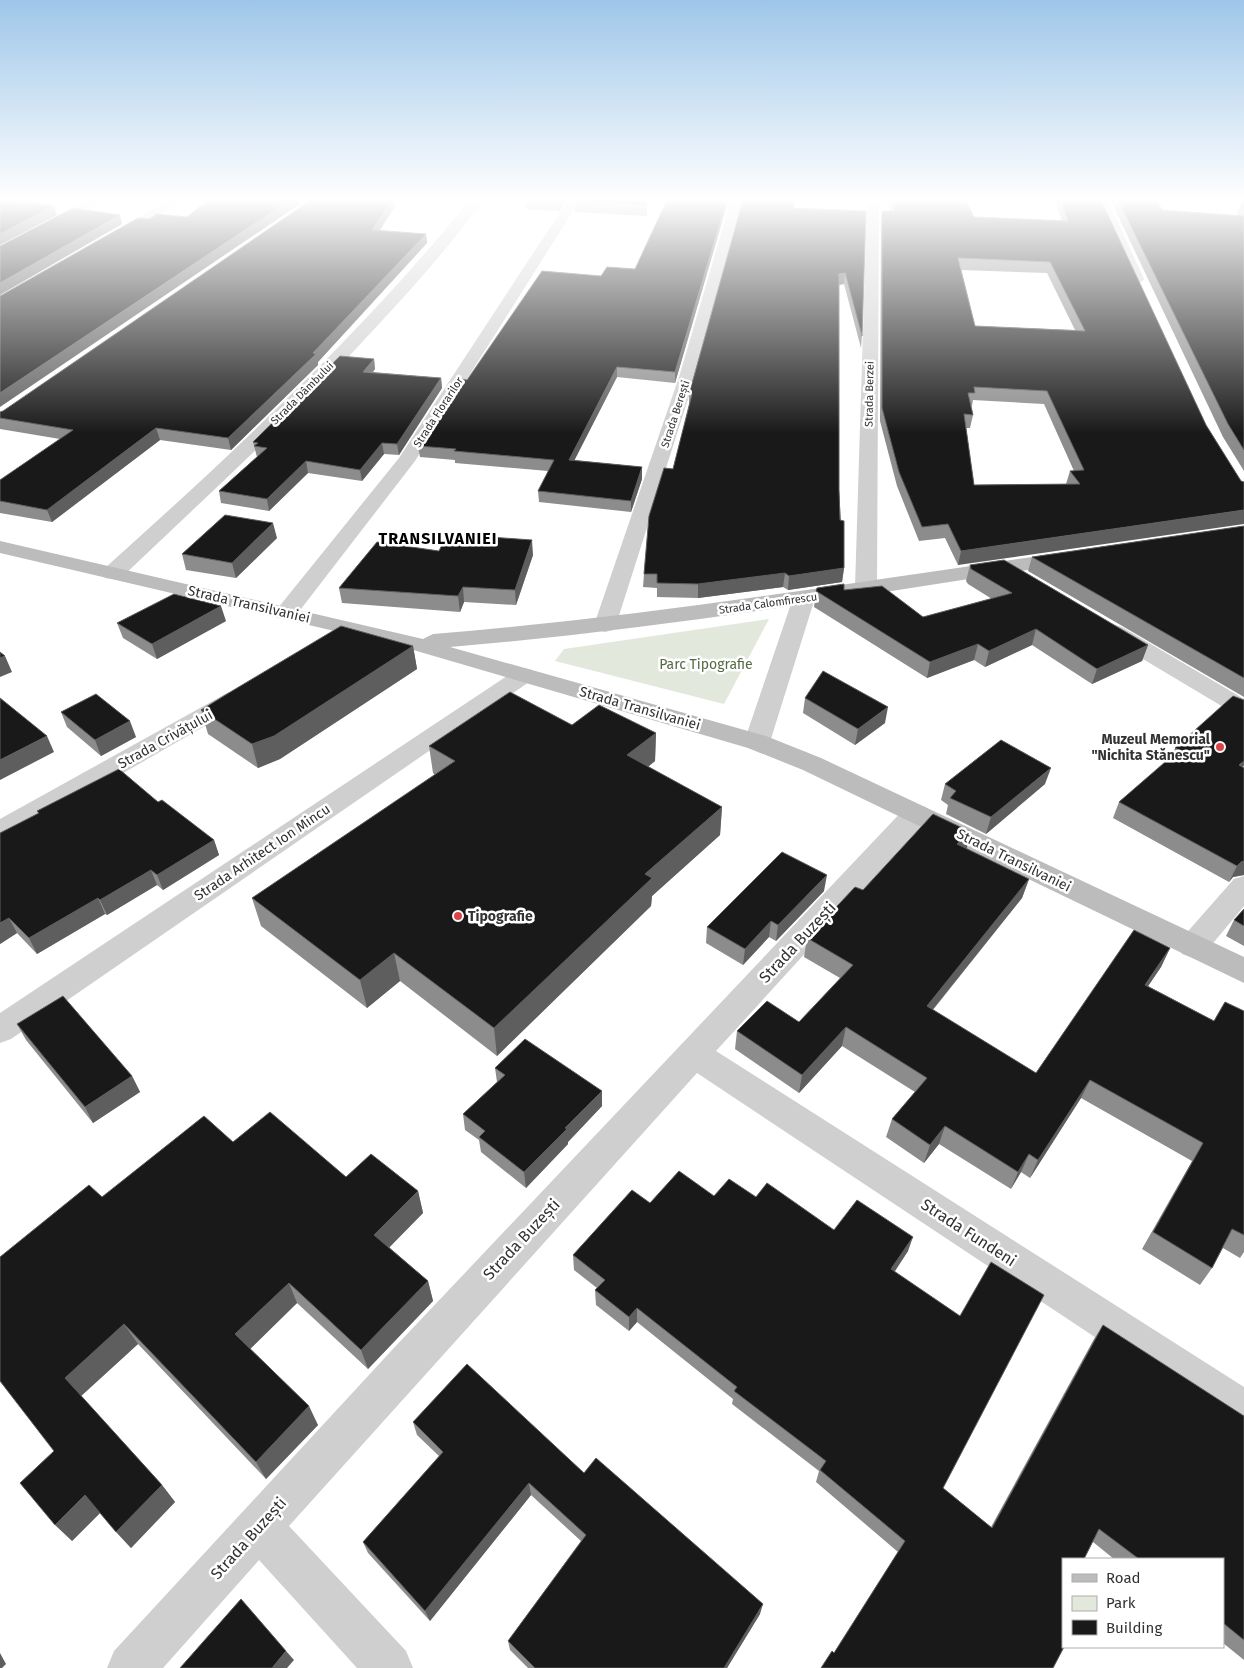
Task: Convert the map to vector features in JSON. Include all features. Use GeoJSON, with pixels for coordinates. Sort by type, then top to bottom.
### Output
{"type":"FeatureCollection","features":[{"type":"Feature","properties":{"kind":"main road","name":"Strada Transilvaniei"},"geometry":{"type":"LineString","coordinates":[[3,550],[113,573],[409,642],[757,742],[812,764],[1244,970]]}},
{"type":"Feature","properties":{"kind":"main road","name":"Strada Calomfirescu"},"geometry":{"type":"LineString","coordinates":[[409,642],[492,637],[605,625],[804,598],[1090,554]]}},
{"type":"Feature","properties":{"kind":"street","name":"Strada Dâmbului"},"geometry":{"type":"LineString","coordinates":[[113,573],[220,475],[368,326],[410,278]]}},
{"type":"Feature","properties":{"kind":"street","name":"Strada Florarilor"},"geometry":{"type":"LineString","coordinates":[[286,613],[406,461],[524,278]]}},
{"type":"Feature","properties":{"kind":"street","name":"Strada Berești"},"geometry":{"type":"LineString","coordinates":[[605,625],[687,377],[715,278]]}},
{"type":"Feature","properties":{"kind":"street","name":"Strada Berzei"},"geometry":{"type":"LineString","coordinates":[[866,588],[872,278]]}},
{"type":"Feature","properties":{"kind":"street"},"geometry":{"type":"LineString","coordinates":[[1137,278],[1143,291]]}},
{"type":"Feature","properties":{"kind":"street"},"geometry":{"type":"LineString","coordinates":[[1003,567],[1029,582]]}},
{"type":"Feature","properties":{"kind":"street"},"geometry":{"type":"LineString","coordinates":[[757,742],[804,598]]}},
{"type":"Feature","properties":{"kind":"street"},"geometry":{"type":"LineString","coordinates":[[1098,623],[1244,709]]}},
{"type":"Feature","properties":{"kind":"street"},"geometry":{"type":"LineString","coordinates":[[329,644],[354,628]]}},
{"type":"Feature","properties":{"kind":"street","name":"Strada Arhitect Ion Mincu"},"geometry":{"type":"LineString","coordinates":[[0,1030],[524,675]]}},
{"type":"Feature","properties":{"kind":"street","name":"Strada Crivățului"},"geometry":{"type":"LineString","coordinates":[[0,831],[252,690]]}},
{"type":"Feature","properties":{"kind":"street","name":"Strada Buzești"},"geometry":{"type":"LineString","coordinates":[[131,1668],[406,1364],[916,814]]}},
{"type":"Feature","properties":{"kind":"street"},"geometry":{"type":"LineString","coordinates":[[1194,946],[1244,886]]}},
{"type":"Feature","properties":{"kind":"street","name":"Strada Fundeni"},"geometry":{"type":"LineString","coordinates":[[694,1054],[1244,1411]]}},
{"type":"Feature","properties":{"kind":"street"},"geometry":{"type":"LineString","coordinates":[[259,1527],[389,1668]]}},
{"type":"Feature","properties":{"kind":"green space","name":"Parc Tipografie"},"geometry":{"type":"Polygon","coordinates":[[[769,619],[724,704],[555,661],[564,649],[769,619]]]}},
{"type":"Feature","properties":{"kind":"building"},"geometry":{"type":"Polygon","coordinates":[[[0,278],[9,278],[0,283],[0,278]]]}},
{"type":"Feature","properties":{"kind":"building"},"geometry":{"type":"Polygon","coordinates":[[[32,278],[173,278],[0,393],[0,296],[32,278]]]}},
{"type":"Feature","properties":{"kind":"building"},"geometry":{"type":"Polygon","coordinates":[[[197,278],[384,278],[313,353],[316,354],[228,438],[156,428],[47,510],[0,501],[0,480],[73,430],[0,418],[0,412],[197,278]]]}},
{"type":"Feature","properties":{"kind":"building"},"geometry":{"type":"Polygon","coordinates":[[[537,278],[703,278],[675,372],[617,367],[569,460],[642,467],[631,501],[538,491],[554,460],[418,446],[461,379],[467,380],[537,278]]]}},
{"type":"Feature","properties":{"kind":"building"},"geometry":{"type":"Polygon","coordinates":[[[721,278],[839,278],[839,490],[840,520],[844,521],[844,568],[789,576],[785,573],[698,584],[657,583],[657,574],[644,574],[649,516],[664,468],[673,469],[692,394],[689,394],[721,278]]]}},
{"type":"Feature","properties":{"kind":"building"},"geometry":{"type":"Polygon","coordinates":[[[846,278],[864,278],[862,336],[846,278]]]}},
{"type":"Feature","properties":{"kind":"building"},"geometry":{"type":"Polygon","coordinates":[[[882,278],[963,278],[975,326],[1085,331],[1058,278],[1137,278],[1206,425],[1241,481],[1244,482],[1244,510],[961,551],[948,524],[922,527],[899,472],[882,408],[882,278]],[[974,387],[975,393],[968,393],[973,415],[964,414],[974,485],[1080,484],[1070,471],[1084,470],[1047,391],[974,387]]]}},
{"type":"Feature","properties":{"kind":"building"},"geometry":{"type":"Polygon","coordinates":[[[1156,278],[1244,278],[1244,450],[1228,424],[1156,278]]]}},
{"type":"Feature","properties":{"kind":"building"},"geometry":{"type":"Polygon","coordinates":[[[340,356],[374,359],[363,372],[441,378],[397,444],[382,443],[360,470],[306,461],[267,499],[219,491],[267,448],[254,446],[258,443],[253,442],[340,356]]]}},
{"type":"Feature","properties":{"kind":"building"},"geometry":{"type":"Polygon","coordinates":[[[225,515],[273,523],[232,563],[182,554],[225,515]]]}},
{"type":"Feature","properties":{"kind":"building"},"geometry":{"type":"Polygon","coordinates":[[[1244,526],[1244,678],[1032,557],[1244,526]]]}},
{"type":"Feature","properties":{"kind":"building"},"geometry":{"type":"Polygon","coordinates":[[[447,534],[532,540],[515,590],[463,587],[458,596],[339,588],[377,542],[439,551],[447,534]]]}},
{"type":"Feature","properties":{"kind":"building"},"geometry":{"type":"Polygon","coordinates":[[[1004,560],[1148,645],[1097,669],[1036,629],[989,651],[978,644],[930,662],[816,591],[817,588],[844,584],[844,590],[882,586],[923,617],[1012,593],[971,569],[970,565],[1004,560]]]}},
{"type":"Feature","properties":{"kind":"building"},"geometry":{"type":"Polygon","coordinates":[[[174,594],[221,606],[152,644],[117,623],[174,594]]]}},
{"type":"Feature","properties":{"kind":"building"},"geometry":{"type":"Polygon","coordinates":[[[341,626],[413,646],[274,736],[252,744],[201,710],[227,694],[341,626]]]}},
{"type":"Feature","properties":{"kind":"building"},"geometry":{"type":"Polygon","coordinates":[[[823,671],[888,707],[858,729],[805,698],[823,671]]]}},
{"type":"Feature","properties":{"kind":"building"},"geometry":{"type":"Polygon","coordinates":[[[510,692],[572,725],[599,705],[656,733],[627,755],[722,807],[645,874],[652,878],[494,1028],[394,953],[360,980],[252,898],[455,761],[429,746],[510,692]]]}},
{"type":"Feature","properties":{"kind":"building"},"geometry":{"type":"Polygon","coordinates":[[[96,694],[130,721],[95,740],[61,712],[96,694]]]}},
{"type":"Feature","properties":{"kind":"building"},"geometry":{"type":"Polygon","coordinates":[[[1233,696],[1244,700],[1244,761],[1239,765],[1244,768],[1244,861],[1237,866],[1119,802],[1179,750],[1175,748],[1233,696]]]}},
{"type":"Feature","properties":{"kind":"building"},"geometry":{"type":"Polygon","coordinates":[[[0,698],[47,736],[0,760],[0,698]]]}},
{"type":"Feature","properties":{"kind":"building"},"geometry":{"type":"Polygon","coordinates":[[[1001,740],[1051,768],[991,817],[950,798],[956,791],[945,784],[1001,740]]]}},
{"type":"Feature","properties":{"kind":"building"},"geometry":{"type":"Polygon","coordinates":[[[119,769],[158,802],[162,800],[214,840],[157,875],[151,870],[29,938],[9,918],[0,923],[0,833],[39,813],[37,811],[119,769]]]}},
{"type":"Feature","properties":{"kind":"building"},"geometry":{"type":"Polygon","coordinates":[[[933,814],[971,832],[957,844],[1029,879],[927,1006],[1036,1073],[1134,930],[1170,948],[1145,985],[1214,1021],[1225,1002],[1244,1011],[1244,1235],[1232,1229],[1212,1268],[1153,1232],[1203,1143],[1090,1080],[1038,1160],[1029,1154],[1018,1172],[945,1126],[930,1145],[892,1119],[927,1078],[846,1027],[802,1075],[737,1031],[767,1001],[799,1022],[853,965],[807,938],[855,887],[863,890],[933,814]]]}},
{"type":"Feature","properties":{"kind":"building"},"geometry":{"type":"Polygon","coordinates":[[[782,852],[827,875],[778,925],[771,921],[745,949],[707,927],[782,852]]]}},
{"type":"Feature","properties":{"kind":"building"},"geometry":{"type":"Polygon","coordinates":[[[1244,909],[1244,926],[1234,920],[1244,909]]]}},
{"type":"Feature","properties":{"kind":"building"},"geometry":{"type":"Polygon","coordinates":[[[63,996],[132,1076],[85,1107],[17,1024],[63,996]]]}},
{"type":"Feature","properties":{"kind":"building"},"geometry":{"type":"Polygon","coordinates":[[[525,1039],[602,1091],[524,1172],[479,1137],[485,1131],[463,1114],[505,1075],[495,1068],[525,1039]]]}},
{"type":"Feature","properties":{"kind":"building"},"geometry":{"type":"Polygon","coordinates":[[[270,1112],[346,1177],[371,1154],[418,1191],[374,1235],[428,1281],[361,1350],[289,1283],[235,1334],[309,1406],[256,1462],[124,1324],[65,1378],[162,1485],[116,1532],[85,1495],[55,1525],[20,1483],[54,1451],[0,1381],[0,1257],[89,1185],[102,1197],[204,1116],[233,1142],[270,1112]]]}},
{"type":"Feature","properties":{"kind":"building"},"geometry":{"type":"Polygon","coordinates":[[[679,1171],[714,1196],[729,1179],[756,1197],[767,1183],[834,1230],[857,1200],[913,1237],[891,1269],[960,1316],[991,1262],[1044,1295],[943,1488],[992,1528],[1103,1325],[1244,1416],[1244,1640],[1224,1624],[1224,1558],[1138,1558],[1099,1529],[1084,1558],[1062,1558],[1063,1648],[1053,1668],[821,1668],[832,1651],[834,1653],[905,1541],[820,1470],[826,1461],[734,1391],[737,1387],[637,1308],[629,1317],[595,1290],[605,1280],[573,1255],[632,1190],[650,1203],[679,1171]]]}},
{"type":"Feature","properties":{"kind":"building"},"geometry":{"type":"Polygon","coordinates":[[[467,1364],[584,1473],[596,1458],[763,1604],[724,1668],[535,1668],[508,1641],[586,1535],[529,1483],[425,1611],[363,1542],[443,1452],[413,1422],[467,1364]]]}},
{"type":"Feature","properties":{"kind":"building"},"geometry":{"type":"Polygon","coordinates":[[[241,1599],[286,1651],[272,1668],[180,1668],[241,1599]]]}},
{"type":"Feature","properties":{"kind":"place","name":"Muzeul Memorial \"Nichita Stănescu\""},"geometry":{"type":"Point","coordinates":[1220,747]}},
{"type":"Feature","properties":{"kind":"place","name":"Tipografie"},"geometry":{"type":"Point","coordinates":[458,916]}},
{"type":"Feature","properties":{"kind":"district","name":"TRANSILVANIEI"},"geometry":{"type":"Point","coordinates":[438,538]}}]}
